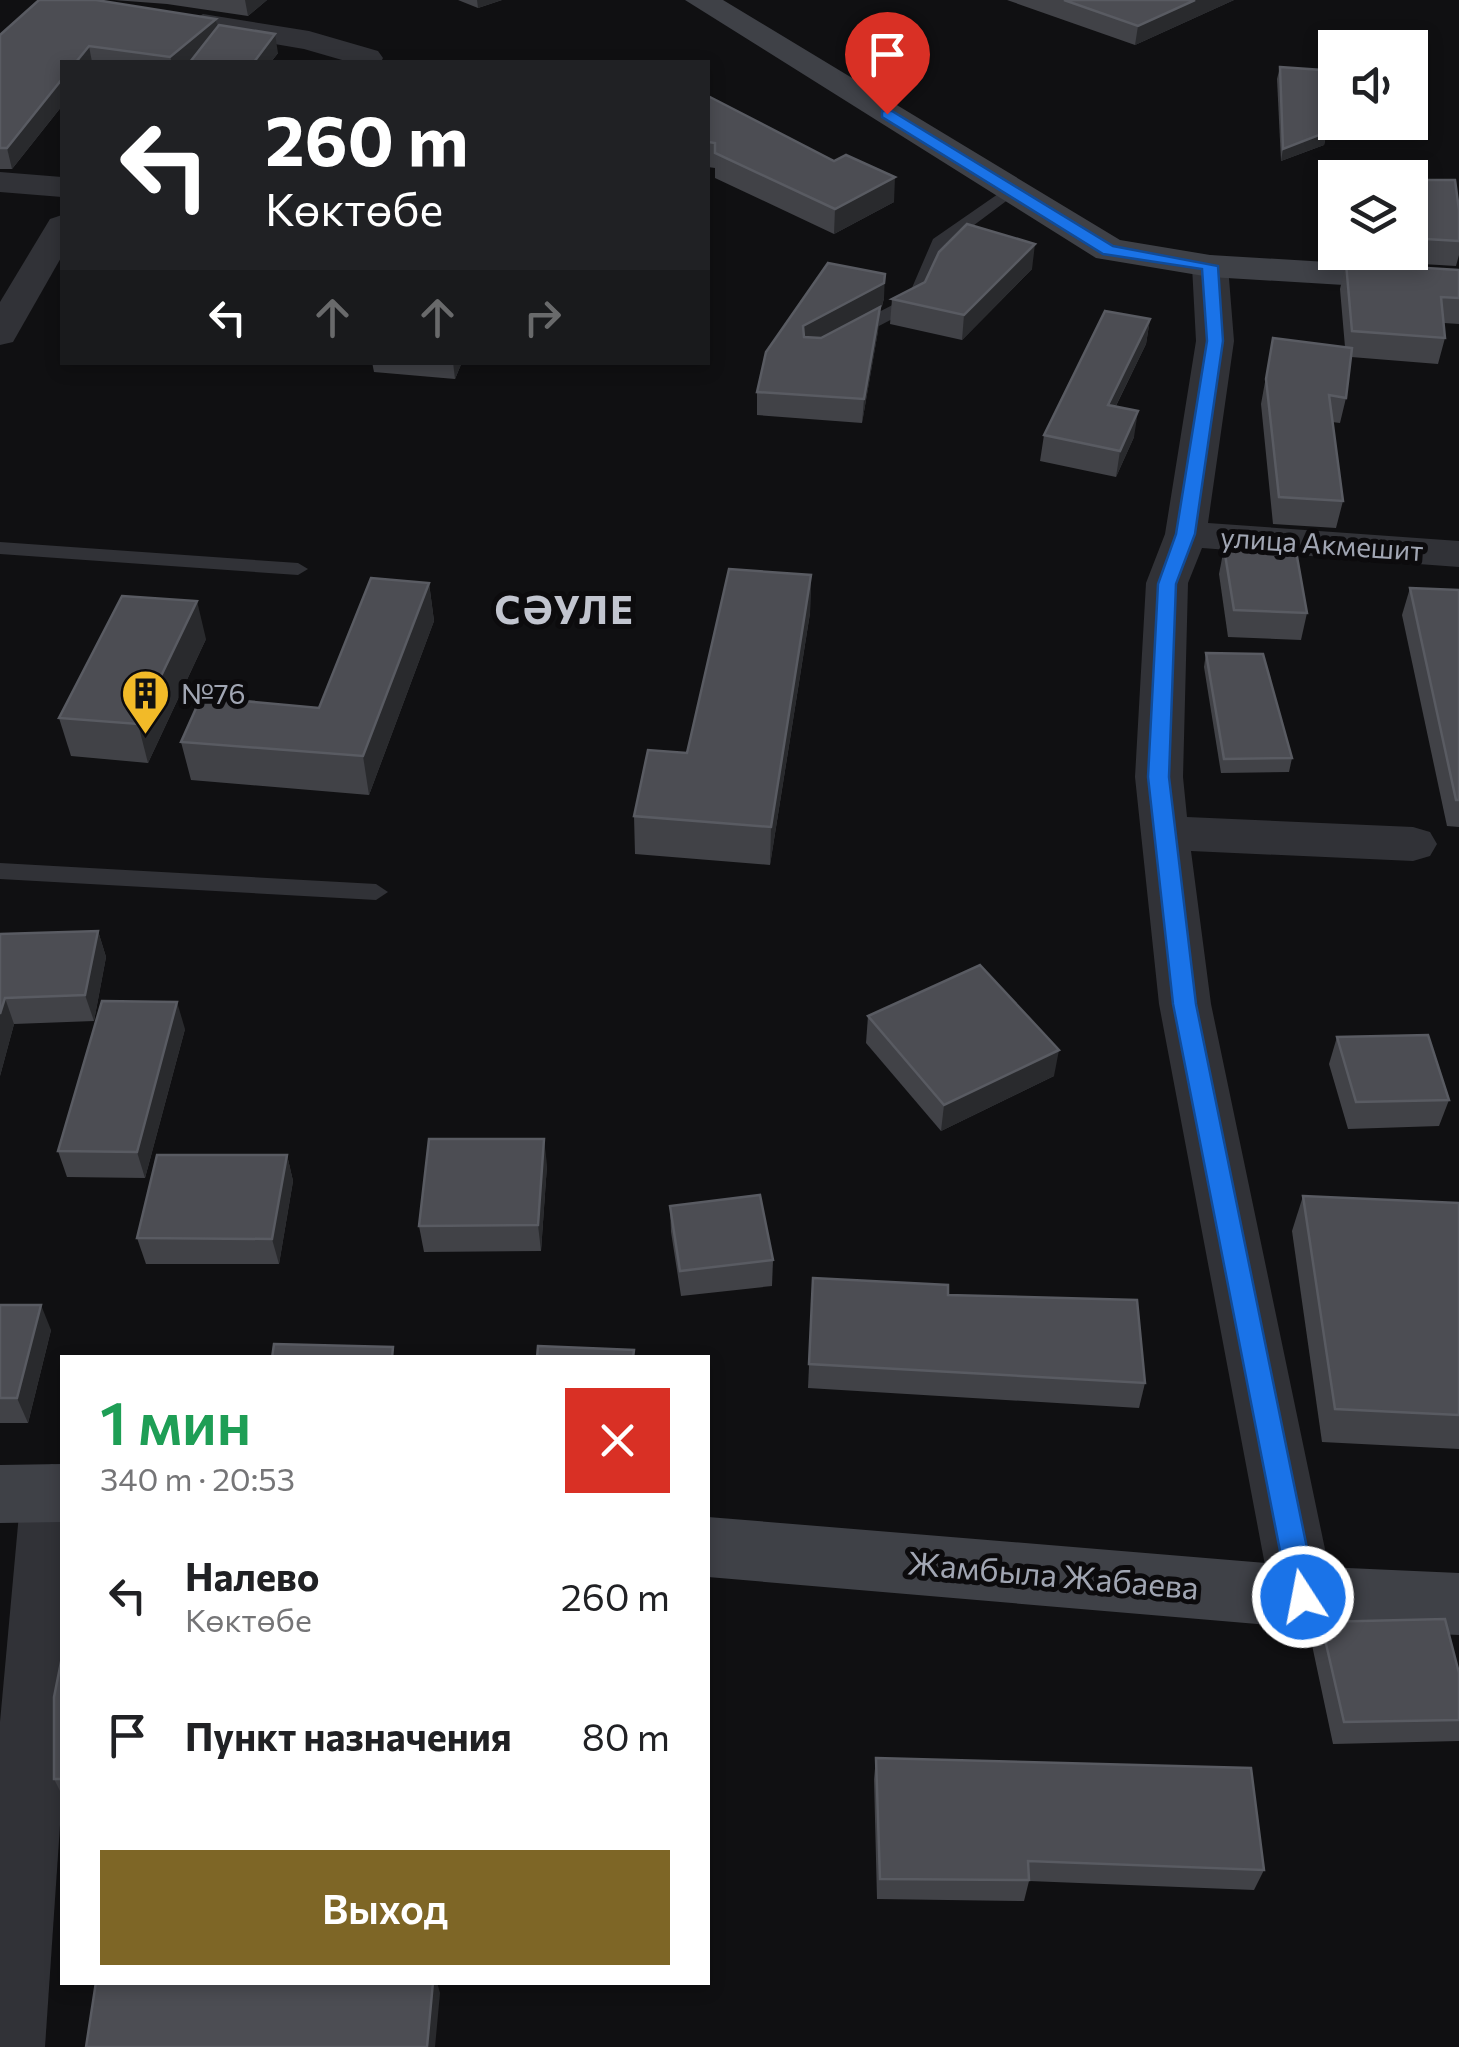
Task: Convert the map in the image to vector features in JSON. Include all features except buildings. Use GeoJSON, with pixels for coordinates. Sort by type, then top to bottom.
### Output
{"type":"FeatureCollection","features":[{"type":"Feature","properties":{"kind":"street"},"geometry":{"type":"LineString","coordinates":[[701,0],[1108,250],[1210,266],[1459,282]]}},
{"type":"Feature","properties":{"kind":"street"},"geometry":{"type":"LineString","coordinates":[[181,19],[310,40],[366,60]]}},
{"type":"Feature","properties":{"kind":"street"},"geometry":{"type":"LineString","coordinates":[[0,182],[60,187]]}},
{"type":"Feature","properties":{"kind":"street"},"geometry":{"type":"LineString","coordinates":[[0,334],[60,229]]}},
{"type":"Feature","properties":{"kind":"street","name":"улица Акмешит"},"geometry":{"type":"LineString","coordinates":[[1210,266],[1215,341],[1186,534],[1167,584],[1158,777],[1184,1004],[1303,1597]]}},
{"type":"Feature","properties":{"kind":"street","name":"улица Акмешит"},"geometry":{"type":"LineString","coordinates":[[1186,534],[1459,554]]}},
{"type":"Feature","properties":{"kind":"street"},"geometry":{"type":"LineString","coordinates":[[1165,833],[1413,844]]}},
{"type":"Feature","properties":{"kind":"street"},"geometry":{"type":"LineString","coordinates":[[8,2047],[38,1493]]}},
{"type":"Feature","properties":{"kind":"street","name":"Жамбыла Жабаева"},"geometry":{"type":"LineString","coordinates":[[710,1547],[1303,1597],[1459,1604]]}},
{"type":"Feature","properties":{"kind":"lane"},"geometry":{"type":"LineString","coordinates":[[829,345],[915,300],[939,242],[1011,190]]}},
{"type":"Feature","properties":{"kind":"lane"},"geometry":{"type":"LineString","coordinates":[[0,548],[298,569]]}},
{"type":"Feature","properties":{"kind":"lane"},"geometry":{"type":"LineString","coordinates":[[0,870],[376,892]]}},
{"type":"Feature","properties":{"kind":"place","name":"№76"},"geometry":{"type":"Point","coordinates":[146,736]}},
{"type":"Feature","properties":{"kind":"district","name":"СӘУЛЕ"},"geometry":{"type":"Point","coordinates":[565,611]}},
{"type":"Feature","properties":{"kind":"route"},"geometry":{"type":"LineString","coordinates":[[887,114],[1108,250],[1210,266],[1215,341],[1186,534],[1167,584],[1158,777],[1184,1004],[1303,1597]]}}]}
